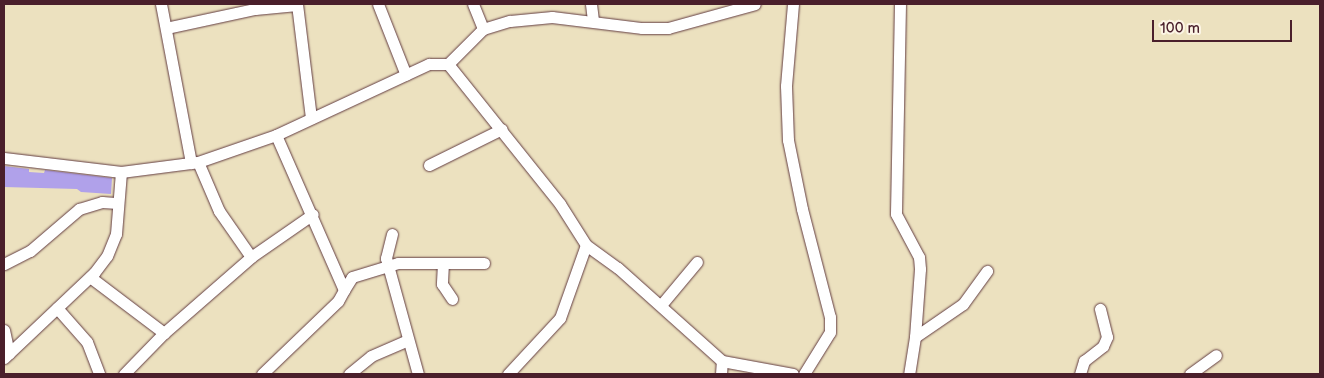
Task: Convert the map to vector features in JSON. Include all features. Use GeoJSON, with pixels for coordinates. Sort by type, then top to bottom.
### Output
{"type":"FeatureCollection","features":[{"type":"Feature","properties":{"kind":"street"},"geometry":{"type":"LineString","coordinates":[[161,4],[195,163],[218,211],[251,257]]}},
{"type":"Feature","properties":{"kind":"street"},"geometry":{"type":"LineString","coordinates":[[166,28],[255,9],[297,4],[311,118]]}},
{"type":"Feature","properties":{"kind":"street"},"geometry":{"type":"LineString","coordinates":[[378,4],[406,75]]}},
{"type":"Feature","properties":{"kind":"street"},"geometry":{"type":"LineString","coordinates":[[473,4],[483,29]]}},
{"type":"Feature","properties":{"kind":"street"},"geometry":{"type":"LineString","coordinates":[[591,4],[593,21]]}},
{"type":"Feature","properties":{"kind":"street"},"geometry":{"type":"LineString","coordinates":[[4,158],[120,172],[195,163],[276,136],[429,64],[448,64],[483,29],[510,21],[552,17],[642,28],[668,28],[755,4]]}},
{"type":"Feature","properties":{"kind":"street"},"geometry":{"type":"LineString","coordinates":[[794,4],[786,86],[788,140],[802,209],[830,317],[830,332],[804,374]]}},
{"type":"Feature","properties":{"kind":"street"},"geometry":{"type":"LineString","coordinates":[[900,4],[896,214],[919,257],[915,337],[909,374]]}},
{"type":"Feature","properties":{"kind":"street"},"geometry":{"type":"LineString","coordinates":[[448,64],[502,129],[560,204],[586,245],[661,304],[722,362],[793,374]]}},
{"type":"Feature","properties":{"kind":"street"},"geometry":{"type":"LineString","coordinates":[[429,165],[502,129]]}},
{"type":"Feature","properties":{"kind":"street"},"geometry":{"type":"LineString","coordinates":[[276,136],[313,214],[344,290]]}},
{"type":"Feature","properties":{"kind":"street"},"geometry":{"type":"LineString","coordinates":[[7,356],[90,277],[107,256],[116,234],[120,172]]}},
{"type":"Feature","properties":{"kind":"street"},"geometry":{"type":"LineString","coordinates":[[4,264],[30,251],[80,209],[102,202],[118,203]]}},
{"type":"Feature","properties":{"kind":"street"},"geometry":{"type":"LineString","coordinates":[[124,374],[164,333],[251,257],[313,214]]}},
{"type":"Feature","properties":{"kind":"street"},"geometry":{"type":"LineString","coordinates":[[392,234],[386,258],[387,266],[418,374]]}},
{"type":"Feature","properties":{"kind":"street"},"geometry":{"type":"LineString","coordinates":[[508,374],[560,318],[586,245]]}},
{"type":"Feature","properties":{"kind":"street"},"geometry":{"type":"LineString","coordinates":[[661,304],[697,262]]}},
{"type":"Feature","properties":{"kind":"street"},"geometry":{"type":"LineString","coordinates":[[443,263],[442,284],[452,299]]}},
{"type":"Feature","properties":{"kind":"street"},"geometry":{"type":"LineString","coordinates":[[262,374],[338,300],[352,277],[387,266],[484,263]]}},
{"type":"Feature","properties":{"kind":"street"},"geometry":{"type":"LineString","coordinates":[[915,337],[963,304],[987,272]]}},
{"type":"Feature","properties":{"kind":"street"},"geometry":{"type":"LineString","coordinates":[[90,277],[164,333]]}},
{"type":"Feature","properties":{"kind":"street"},"geometry":{"type":"LineString","coordinates":[[57,308],[80,332],[99,374]]}},
{"type":"Feature","properties":{"kind":"street"},"geometry":{"type":"LineString","coordinates":[[1080,374],[1084,361],[1103,346],[1107,337],[1100,309]]}},
{"type":"Feature","properties":{"kind":"street"},"geometry":{"type":"LineString","coordinates":[[4,330],[7,356]]}},
{"type":"Feature","properties":{"kind":"street"},"geometry":{"type":"LineString","coordinates":[[349,374],[372,356],[408,340]]}},
{"type":"Feature","properties":{"kind":"street"},"geometry":{"type":"LineString","coordinates":[[1190,374],[1216,355]]}},
{"type":"Feature","properties":{"kind":"street"},"geometry":{"type":"LineString","coordinates":[[721,374],[722,362]]}},
{"type":"Feature","properties":{"kind":"building"},"geometry":{"type":"Polygon","coordinates":[[[4,166],[29,169],[29,172],[44,173],[45,170],[112,178],[111,194],[81,192],[77,189],[4,187],[4,166]]]}}]}
